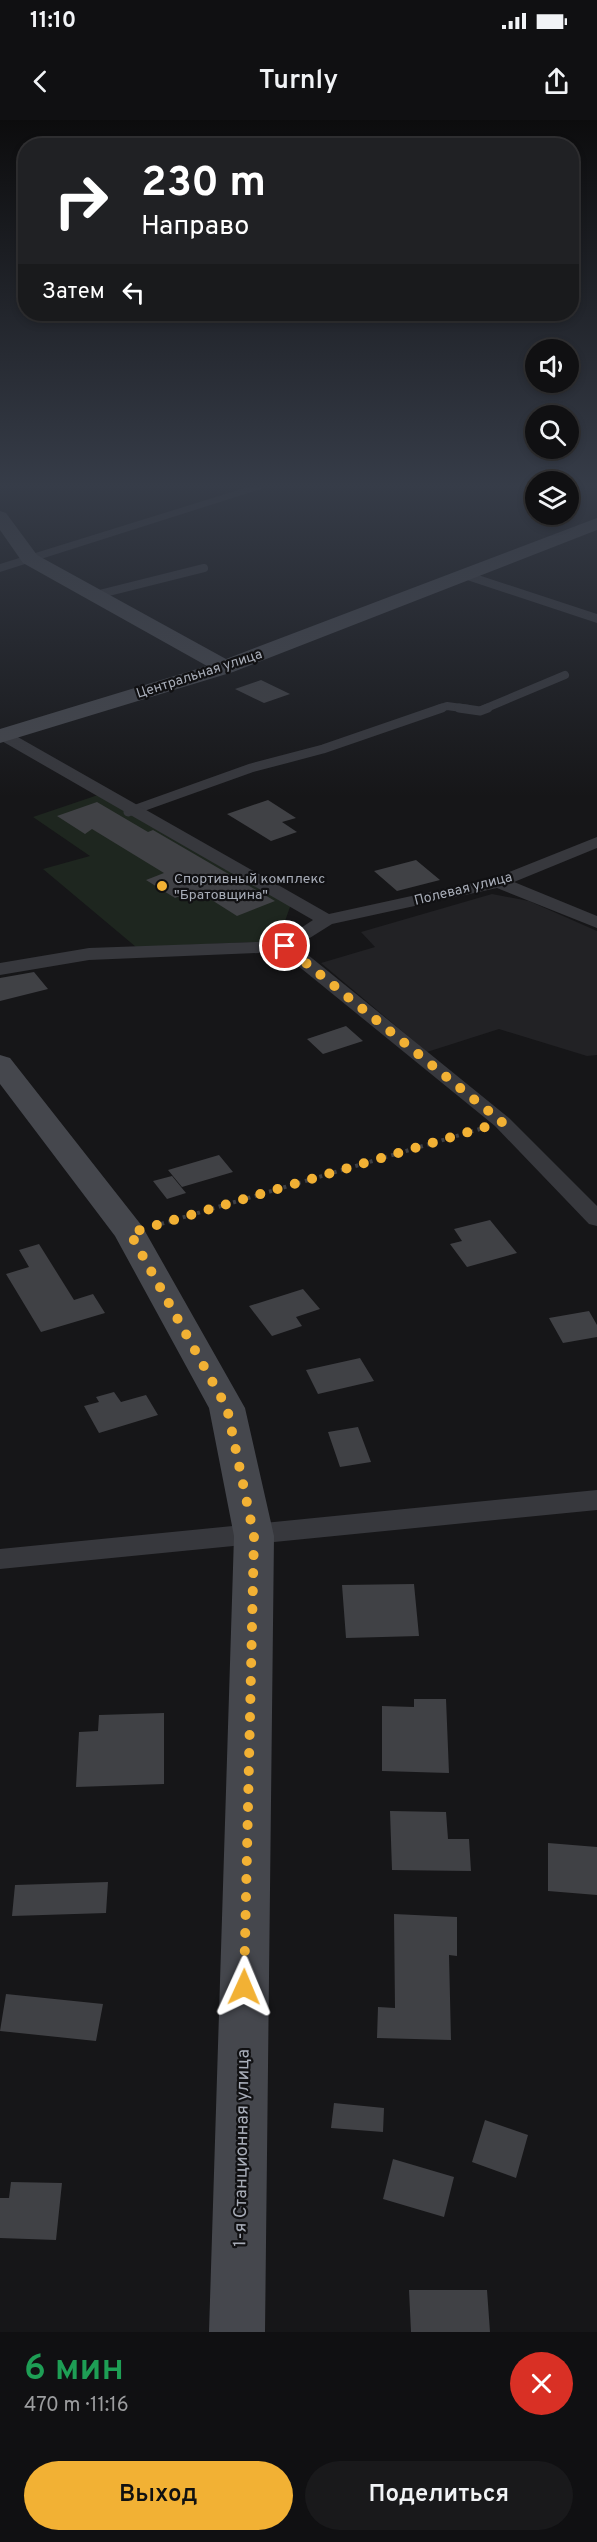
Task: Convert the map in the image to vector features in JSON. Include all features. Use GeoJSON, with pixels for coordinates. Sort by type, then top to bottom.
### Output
{"type":"FeatureCollection","features":[{"type":"Feature","properties":{"kind":"main road"},"geometry":{"type":"LineString","coordinates":[[87,590],[225,667]]}},
{"type":"Feature","properties":{"kind":"main road","name":"Центральная улица"},"geometry":{"type":"LineString","coordinates":[[1,734],[225,667],[426,590]]}},
{"type":"Feature","properties":{"kind":"main road","name":"1-я Станционная улица"},"geometry":{"type":"LineString","coordinates":[[0,1064],[130,1233],[227,1408],[254,1536],[237,2332]]}},
{"type":"Feature","properties":{"kind":"street"},"geometry":{"type":"LineString","coordinates":[[511,590],[597,619]]}},
{"type":"Feature","properties":{"kind":"street"},"geometry":{"type":"LineString","coordinates":[[1,734],[131,812],[326,920]]}},
{"type":"Feature","properties":{"kind":"street","name":"Полевая улица"},"geometry":{"type":"LineString","coordinates":[[285,946],[326,920],[499,882],[597,843]]}},
{"type":"Feature","properties":{"kind":"street"},"geometry":{"type":"LineString","coordinates":[[499,882],[597,923]]}},
{"type":"Feature","properties":{"kind":"street"},"geometry":{"type":"LineString","coordinates":[[0,969],[89,954],[285,946],[502,1122],[597,1219]]}},
{"type":"Feature","properties":{"kind":"street"},"geometry":{"type":"LineString","coordinates":[[0,1559],[254,1536],[597,1500]]}},
{"type":"Feature","properties":{"kind":"lane"},"geometry":{"type":"LineString","coordinates":[[96,595],[114,590]]}},
{"type":"Feature","properties":{"kind":"lane"},"geometry":{"type":"LineString","coordinates":[[131,812],[251,768],[323,749],[447,706],[480,711],[565,675]]}},
{"type":"Feature","properties":{"kind":"path"},"geometry":{"type":"LineString","coordinates":[[130,1233],[502,1122]]}},
{"type":"Feature","properties":{"kind":"shaded area","name":"Спортивный комплекс \"Братовщина\""},"geometry":{"type":"Polygon","coordinates":[[[98,795],[291,904],[278,941],[136,947],[43,869],[90,856],[33,817],[98,795]]]}},
{"type":"Feature","properties":{"kind":"shaded area"},"geometry":{"type":"Polygon","coordinates":[[[492,894],[529,901],[597,931],[597,1055],[587,1056],[499,1029],[427,1052],[321,963],[375,947],[361,932],[492,894]]]}},
{"type":"Feature","properties":{"kind":"building"},"geometry":{"type":"Polygon","coordinates":[[[261,680],[290,694],[264,703],[235,689],[261,680]]]}},
{"type":"Feature","properties":{"kind":"building"},"geometry":{"type":"Polygon","coordinates":[[[268,800],[296,818],[282,822],[297,832],[271,841],[227,814],[268,800]]]}},
{"type":"Feature","properties":{"kind":"building"},"geometry":{"type":"Polygon","coordinates":[[[97,802],[148,832],[153,830],[275,901],[237,916],[196,890],[175,898],[146,880],[164,873],[92,829],[85,834],[57,816],[97,802]]]}},
{"type":"Feature","properties":{"kind":"building"},"geometry":{"type":"Polygon","coordinates":[[[416,860],[440,880],[397,891],[374,871],[416,860]]]}},
{"type":"Feature","properties":{"kind":"building"},"geometry":{"type":"Polygon","coordinates":[[[34,972],[48,989],[0,1001],[0,978],[34,972]]]}},
{"type":"Feature","properties":{"kind":"building"},"geometry":{"type":"Polygon","coordinates":[[[346,1026],[363,1041],[323,1054],[307,1039],[346,1026]]]}},
{"type":"Feature","properties":{"kind":"building"},"geometry":{"type":"Polygon","coordinates":[[[219,1155],[233,1172],[182,1187],[168,1170],[219,1155]]]}},
{"type":"Feature","properties":{"kind":"building"},"geometry":{"type":"Polygon","coordinates":[[[172,1176],[186,1193],[167,1199],[153,1181],[172,1176]]]}},
{"type":"Feature","properties":{"kind":"building"},"geometry":{"type":"Polygon","coordinates":[[[490,1220],[517,1253],[467,1267],[450,1244],[462,1241],[454,1229],[490,1220]]]}},
{"type":"Feature","properties":{"kind":"building"},"geometry":{"type":"Polygon","coordinates":[[[39,1244],[74,1300],[93,1294],[105,1313],[41,1332],[6,1274],[29,1267],[19,1250],[39,1244]]]}},
{"type":"Feature","properties":{"kind":"building"},"geometry":{"type":"Polygon","coordinates":[[[303,1289],[320,1309],[296,1317],[302,1326],[272,1336],[249,1306],[303,1289]]]}},
{"type":"Feature","properties":{"kind":"building"},"geometry":{"type":"Polygon","coordinates":[[[589,1311],[597,1325],[597,1337],[563,1343],[549,1318],[589,1311]]]}},
{"type":"Feature","properties":{"kind":"building"},"geometry":{"type":"Polygon","coordinates":[[[360,1358],[374,1381],[318,1394],[306,1370],[360,1358]]]}},
{"type":"Feature","properties":{"kind":"building"},"geometry":{"type":"Polygon","coordinates":[[[114,1392],[121,1402],[146,1395],[158,1415],[99,1433],[84,1406],[99,1402],[96,1397],[114,1392]]]}},
{"type":"Feature","properties":{"kind":"building"},"geometry":{"type":"Polygon","coordinates":[[[358,1427],[371,1462],[340,1467],[328,1432],[358,1427]]]}},
{"type":"Feature","properties":{"kind":"building"},"geometry":{"type":"Polygon","coordinates":[[[414,1584],[419,1636],[346,1638],[342,1585],[414,1584]]]}},
{"type":"Feature","properties":{"kind":"building"},"geometry":{"type":"Polygon","coordinates":[[[414,1699],[446,1699],[449,1773],[382,1771],[382,1706],[414,1707],[414,1699]]]}},
{"type":"Feature","properties":{"kind":"building"},"geometry":{"type":"Polygon","coordinates":[[[164,1713],[164,1784],[76,1787],[79,1732],[98,1731],[99,1715],[164,1713]]]}},
{"type":"Feature","properties":{"kind":"building"},"geometry":{"type":"Polygon","coordinates":[[[390,1811],[446,1812],[448,1839],[469,1839],[471,1871],[392,1870],[390,1811]]]}},
{"type":"Feature","properties":{"kind":"building"},"geometry":{"type":"Polygon","coordinates":[[[548,1843],[597,1847],[597,1895],[548,1891],[548,1843]]]}},
{"type":"Feature","properties":{"kind":"building"},"geometry":{"type":"Polygon","coordinates":[[[108,1882],[106,1913],[12,1916],[15,1885],[108,1882]]]}},
{"type":"Feature","properties":{"kind":"building"},"geometry":{"type":"Polygon","coordinates":[[[394,1914],[457,1917],[457,1956],[449,1955],[451,2040],[377,2038],[378,2007],[395,2008],[394,1914]]]}},
{"type":"Feature","properties":{"kind":"building"},"geometry":{"type":"Polygon","coordinates":[[[6,1994],[103,2004],[96,2041],[0,2031],[6,1994]]]}},
{"type":"Feature","properties":{"kind":"building"},"geometry":{"type":"Polygon","coordinates":[[[334,2103],[384,2108],[383,2132],[331,2128],[334,2103]]]}},
{"type":"Feature","properties":{"kind":"building"},"geometry":{"type":"Polygon","coordinates":[[[485,2120],[528,2135],[516,2178],[472,2162],[485,2120]]]}},
{"type":"Feature","properties":{"kind":"building"},"geometry":{"type":"Polygon","coordinates":[[[393,2159],[454,2177],[444,2217],[383,2199],[393,2159]]]}},
{"type":"Feature","properties":{"kind":"building"},"geometry":{"type":"Polygon","coordinates":[[[11,2182],[62,2183],[56,2240],[0,2238],[0,2198],[9,2198],[11,2182]]]}},
{"type":"Feature","properties":{"kind":"building"},"geometry":{"type":"Polygon","coordinates":[[[409,2290],[487,2290],[490,2332],[411,2332],[409,2290]]]}},
{"type":"Feature","properties":{"kind":"place","name":"Спортивный комплекс \"Братовщина\""},"geometry":{"type":"Point","coordinates":[162,886]}},
{"type":"Feature","properties":{"kind":"route"},"geometry":{"type":"LineString","coordinates":[[244,1987],[254,1536],[227,1408],[130,1233],[502,1122],[285,946]]}}]}
